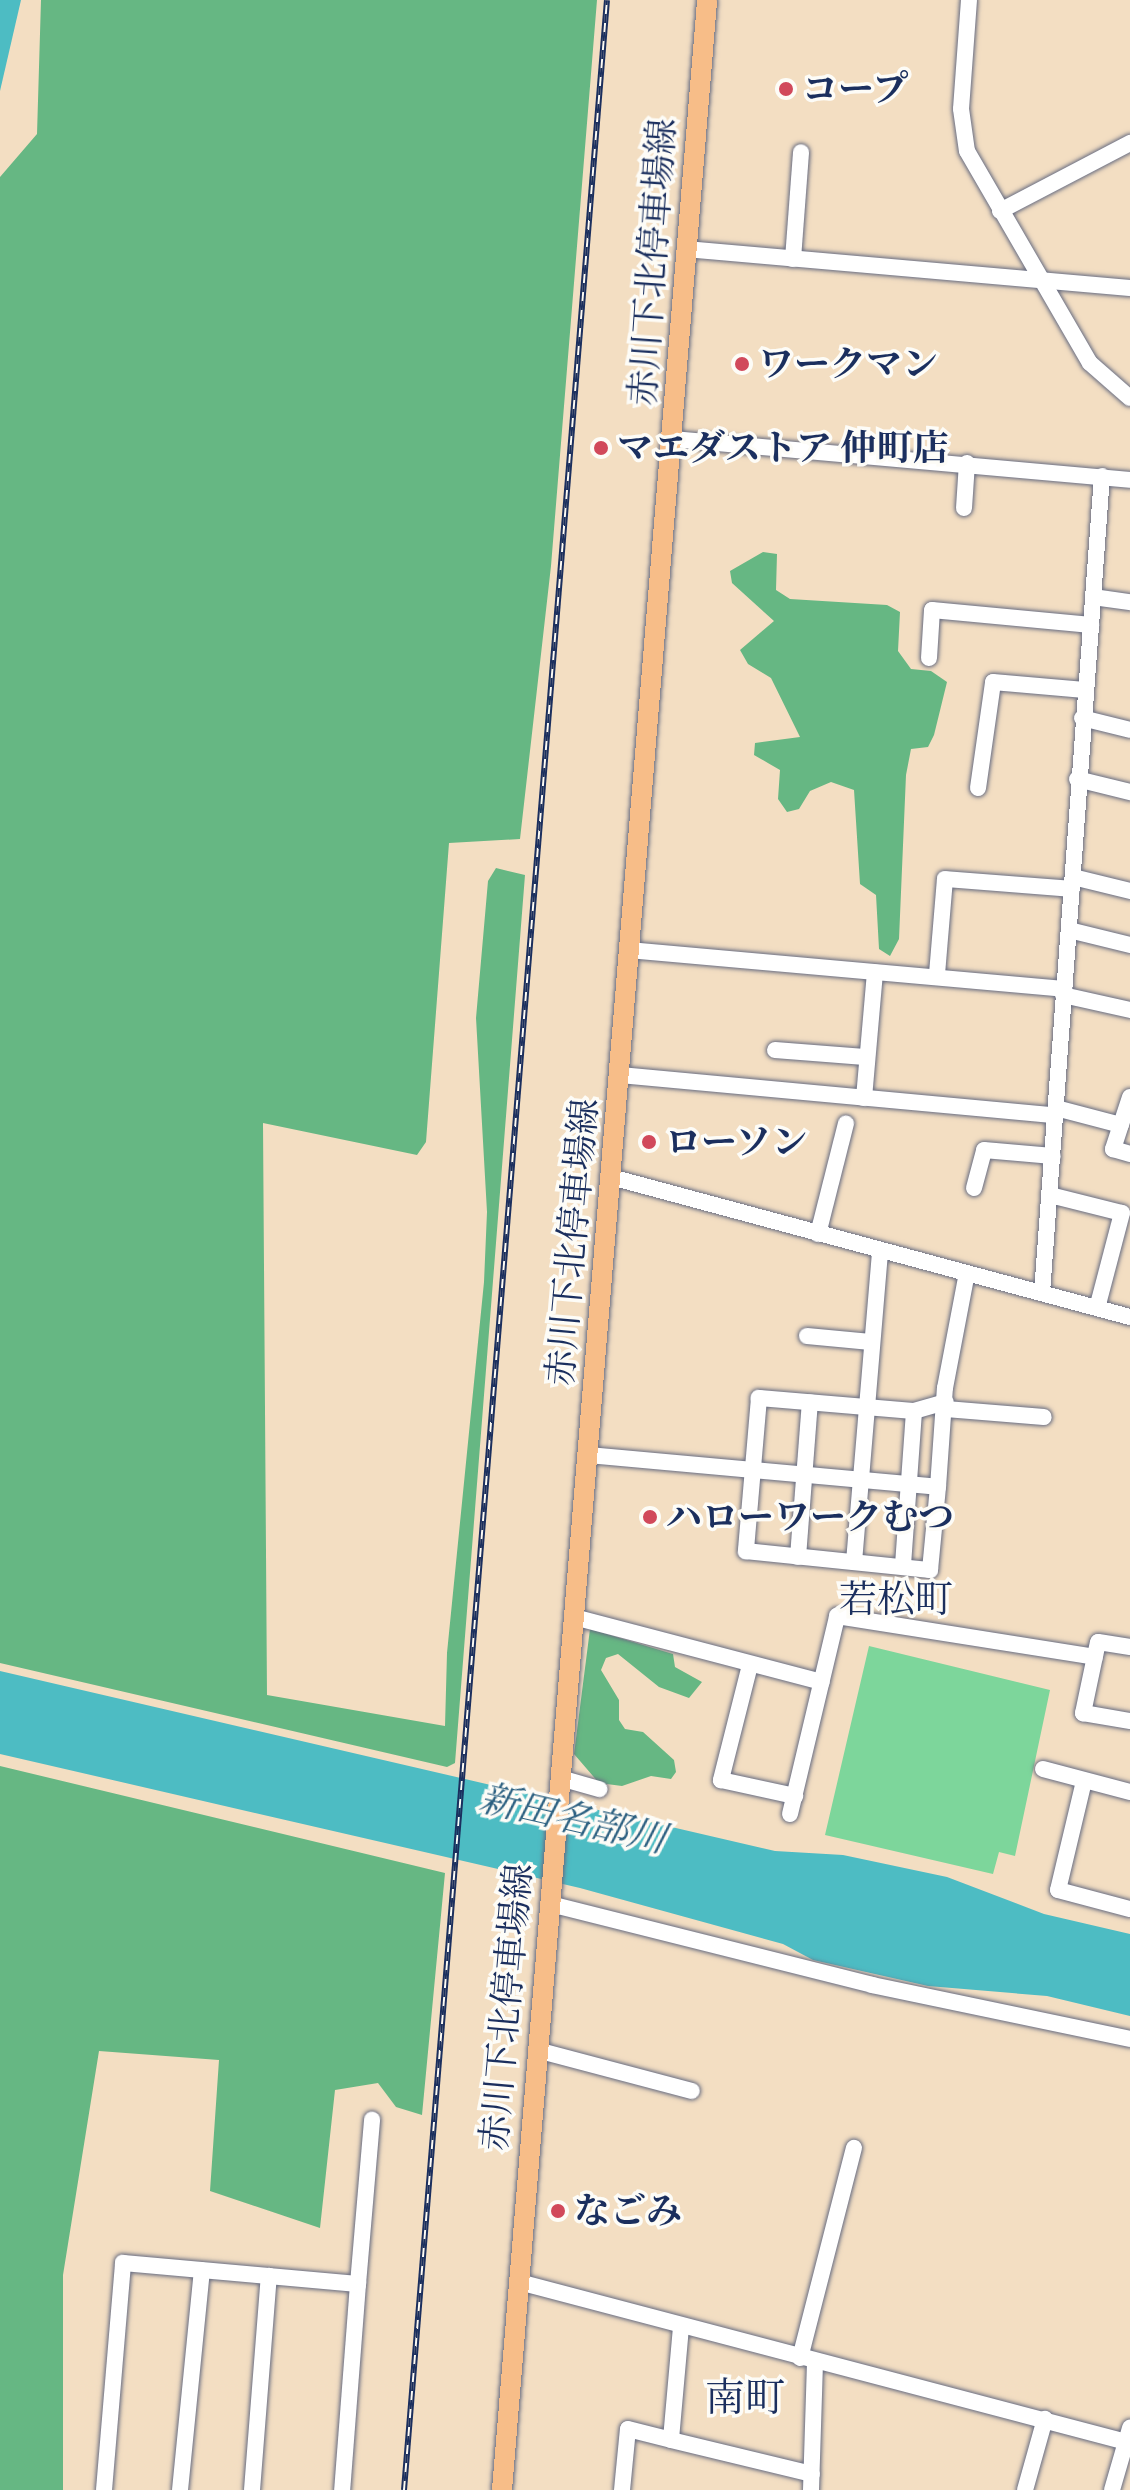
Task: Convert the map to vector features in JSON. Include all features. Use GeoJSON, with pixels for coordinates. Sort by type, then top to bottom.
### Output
{"type":"FeatureCollection","features":[{"type":"Feature","properties":{"kind":"main road","name":"赤川下北停車場線"},"geometry":{"type":"LineString","coordinates":[[502,2490],[707,0]]}},
{"type":"Feature","properties":{"kind":"street"},"geometry":{"type":"LineString","coordinates":[[969,0],[961,132],[1000,211],[1090,363],[1130,398]]}},
{"type":"Feature","properties":{"kind":"street"},"geometry":{"type":"LineString","coordinates":[[1000,211],[1130,143]]}},
{"type":"Feature","properties":{"kind":"street"},"geometry":{"type":"LineString","coordinates":[[793,259],[801,152]]}},
{"type":"Feature","properties":{"kind":"street"},"geometry":{"type":"LineString","coordinates":[[685,249],[1130,288]]}},
{"type":"Feature","properties":{"kind":"street"},"geometry":{"type":"LineString","coordinates":[[672,439],[1130,480]]}},
{"type":"Feature","properties":{"kind":"street"},"geometry":{"type":"LineString","coordinates":[[964,508],[967,463]]}},
{"type":"Feature","properties":{"kind":"street"},"geometry":{"type":"LineString","coordinates":[[1042,1293],[1077,779],[1102,476]]}},
{"type":"Feature","properties":{"kind":"street"},"geometry":{"type":"LineString","coordinates":[[1093,597],[1130,602]]}},
{"type":"Feature","properties":{"kind":"street"},"geometry":{"type":"LineString","coordinates":[[929,658],[932,610],[1091,625]]}},
{"type":"Feature","properties":{"kind":"street"},"geometry":{"type":"LineString","coordinates":[[978,788],[993,682],[1085,690]]}},
{"type":"Feature","properties":{"kind":"street"},"geometry":{"type":"LineString","coordinates":[[1082,718],[1130,730]]}},
{"type":"Feature","properties":{"kind":"street"},"geometry":{"type":"LineString","coordinates":[[1077,779],[1130,792]]}},
{"type":"Feature","properties":{"kind":"street"},"geometry":{"type":"LineString","coordinates":[[937,974],[945,879],[1072,883],[1130,891]]}},
{"type":"Feature","properties":{"kind":"street"},"geometry":{"type":"LineString","coordinates":[[1069,930],[1130,945]]}},
{"type":"Feature","properties":{"kind":"street"},"geometry":{"type":"LineString","coordinates":[[628,950],[875,972],[937,974],[1064,992],[1130,1010]]}},
{"type":"Feature","properties":{"kind":"street"},"geometry":{"type":"LineString","coordinates":[[864,1098],[865,1057],[875,972]]}},
{"type":"Feature","properties":{"kind":"street"},"geometry":{"type":"LineString","coordinates":[[775,1050],[865,1057]]}},
{"type":"Feature","properties":{"kind":"street"},"geometry":{"type":"LineString","coordinates":[[620,1075],[1056,1112],[1121,1125]]}},
{"type":"Feature","properties":{"kind":"street"},"geometry":{"type":"LineString","coordinates":[[1130,1097],[1113,1149],[1130,1154]]}},
{"type":"Feature","properties":{"kind":"street"},"geometry":{"type":"LineString","coordinates":[[818,1234],[846,1123]]}},
{"type":"Feature","properties":{"kind":"street"},"geometry":{"type":"LineString","coordinates":[[974,1188],[984,1150],[1053,1156]]}},
{"type":"Feature","properties":{"kind":"street"},"geometry":{"type":"LineString","coordinates":[[611,1177],[1130,1317]]}},
{"type":"Feature","properties":{"kind":"street"},"geometry":{"type":"LineString","coordinates":[[1050,1195],[1122,1213],[1097,1308]]}},
{"type":"Feature","properties":{"kind":"street"},"geometry":{"type":"LineString","coordinates":[[854,1562],[864,1406],[880,1251]]}},
{"type":"Feature","properties":{"kind":"street"},"geometry":{"type":"LineString","coordinates":[[967,1273],[946,1406],[930,1570],[746,1551],[759,1398],[914,1411],[946,1406],[1044,1417]]}},
{"type":"Feature","properties":{"kind":"street"},"geometry":{"type":"LineString","coordinates":[[807,1336],[871,1342]]}},
{"type":"Feature","properties":{"kind":"street"},"geometry":{"type":"LineString","coordinates":[[798,1557],[810,1402]]}},
{"type":"Feature","properties":{"kind":"street"},"geometry":{"type":"LineString","coordinates":[[903,1565],[914,1411]]}},
{"type":"Feature","properties":{"kind":"street"},"geometry":{"type":"LineString","coordinates":[[588,1455],[938,1487]]}},
{"type":"Feature","properties":{"kind":"street"},"geometry":{"type":"LineString","coordinates":[[790,1814],[837,1616],[1095,1657]]}},
{"type":"Feature","properties":{"kind":"street"},"geometry":{"type":"LineString","coordinates":[[574,1617],[822,1682]]}},
{"type":"Feature","properties":{"kind":"street"},"geometry":{"type":"LineString","coordinates":[[1130,1647],[1098,1642],[1083,1713],[1130,1721]]}},
{"type":"Feature","properties":{"kind":"street"},"geometry":{"type":"LineString","coordinates":[[750,1665],[721,1780],[795,1796]]}},
{"type":"Feature","properties":{"kind":"street"},"geometry":{"type":"LineString","coordinates":[[1043,1769],[1130,1792]]}},
{"type":"Feature","properties":{"kind":"street"},"geometry":{"type":"LineString","coordinates":[[560,1778],[599,1789]]}},
{"type":"Feature","properties":{"kind":"street"},"geometry":{"type":"LineString","coordinates":[[1084,1781],[1058,1890],[1130,1909]]}},
{"type":"Feature","properties":{"kind":"street"},"geometry":{"type":"LineString","coordinates":[[550,1902],[872,1985],[1130,2039]]}},
{"type":"Feature","properties":{"kind":"street"},"geometry":{"type":"LineString","coordinates":[[537,2050],[692,2091]]}},
{"type":"Feature","properties":{"kind":"street"},"geometry":{"type":"LineString","coordinates":[[342,2490],[372,2120]]}},
{"type":"Feature","properties":{"kind":"street"},"geometry":{"type":"LineString","coordinates":[[622,2490],[628,2429],[811,2482],[808,2359],[854,2148]]}},
{"type":"Feature","properties":{"kind":"street"},"geometry":{"type":"LineString","coordinates":[[104,2490],[123,2263],[358,2284]]}},
{"type":"Feature","properties":{"kind":"street"},"geometry":{"type":"LineString","coordinates":[[180,2490],[202,2270]]}},
{"type":"Feature","properties":{"kind":"street"},"geometry":{"type":"LineString","coordinates":[[252,2490],[269,2276]]}},
{"type":"Feature","properties":{"kind":"street"},"geometry":{"type":"LineString","coordinates":[[519,2282],[681,2327],[1129,2438],[1112,2490]]}},
{"type":"Feature","properties":{"kind":"street"},"geometry":{"type":"LineString","coordinates":[[671,2440],[681,2327]]}},
{"type":"Feature","properties":{"kind":"street"},"geometry":{"type":"LineString","coordinates":[[1025,2490],[1045,2419]]}},
{"type":"Feature","properties":{"kind":"green space"},"geometry":{"type":"Polygon","coordinates":[[[41,0],[597,0],[551,566],[520,839],[449,843],[426,1142],[417,1155],[263,1123],[267,1695],[445,1726],[447,1653],[484,1282],[487,1212],[476,1018],[488,881],[496,868],[525,875],[455,1763],[447,1767],[0,1663],[0,177],[37,134],[41,0]]]}},
{"type":"Feature","properties":{"kind":"green space"},"geometry":{"type":"Polygon","coordinates":[[[763,552],[777,554],[776,590],[790,599],[887,605],[900,612],[898,651],[911,669],[931,671],[947,682],[928,747],[911,749],[906,775],[899,939],[890,956],[879,949],[876,895],[860,884],[854,790],[831,782],[810,791],[799,809],[787,812],[778,799],[780,770],[754,755],[755,743],[800,737],[771,678],[748,664],[740,650],[774,621],[732,583],[730,571],[763,552]]]}},
{"type":"Feature","properties":{"kind":"green space"},"geometry":{"type":"Polygon","coordinates":[[[590,1629],[673,1654],[675,1667],[702,1682],[689,1698],[659,1687],[618,1654],[606,1658],[601,1670],[619,1700],[619,1720],[625,1729],[643,1732],[674,1760],[676,1772],[671,1779],[651,1776],[622,1786],[599,1783],[574,1754],[590,1629]]]}},
{"type":"Feature","properties":{"kind":"green space"},"geometry":{"type":"Polygon","coordinates":[[[869,1646],[1050,1690],[1015,1856],[999,1852],[993,1874],[825,1835],[869,1646]]]}},
{"type":"Feature","properties":{"kind":"green space"},"geometry":{"type":"Polygon","coordinates":[[[0,1766],[445,1873],[422,2115],[396,2107],[378,2083],[335,2090],[320,2228],[210,2191],[219,2060],[99,2051],[63,2275],[63,2490],[0,2490],[0,1766]]]}},
{"type":"Feature","properties":{"kind":"water"},"geometry":{"type":"Polygon","coordinates":[[[0,0],[21,0],[0,91],[0,0]]]}},
{"type":"Feature","properties":{"kind":"water","name":"新田名部川"},"geometry":{"type":"Polygon","coordinates":[[[0,1671],[775,1851],[843,1855],[947,1877],[1044,1914],[1130,1934],[1130,2016],[1047,1996],[928,1986],[813,1960],[783,1944],[580,1888],[0,1754],[0,1671]]]}},
{"type":"Feature","properties":{"kind":"railway"},"geometry":{"type":"LineString","coordinates":[[404,2490],[607,0]]}},
{"type":"Feature","properties":{"kind":"place","name":"コープ"},"geometry":{"type":"Point","coordinates":[786,89]}},
{"type":"Feature","properties":{"kind":"place","name":"ワークマン"},"geometry":{"type":"Point","coordinates":[742,364]}},
{"type":"Feature","properties":{"kind":"place","name":"マエダストア 仲町店"},"geometry":{"type":"Point","coordinates":[601,448]}},
{"type":"Feature","properties":{"kind":"place","name":"ローソン"},"geometry":{"type":"Point","coordinates":[649,1142]}},
{"type":"Feature","properties":{"kind":"place","name":"ハローワークむつ"},"geometry":{"type":"Point","coordinates":[650,1517]}},
{"type":"Feature","properties":{"kind":"place","name":"なごみ"},"geometry":{"type":"Point","coordinates":[558,2211]}},
{"type":"Feature","properties":{"kind":"district","name":"若松町"},"geometry":{"type":"Point","coordinates":[896,1599]}},
{"type":"Feature","properties":{"kind":"district","name":"南町"},"geometry":{"type":"Point","coordinates":[745,2397]}}]}
